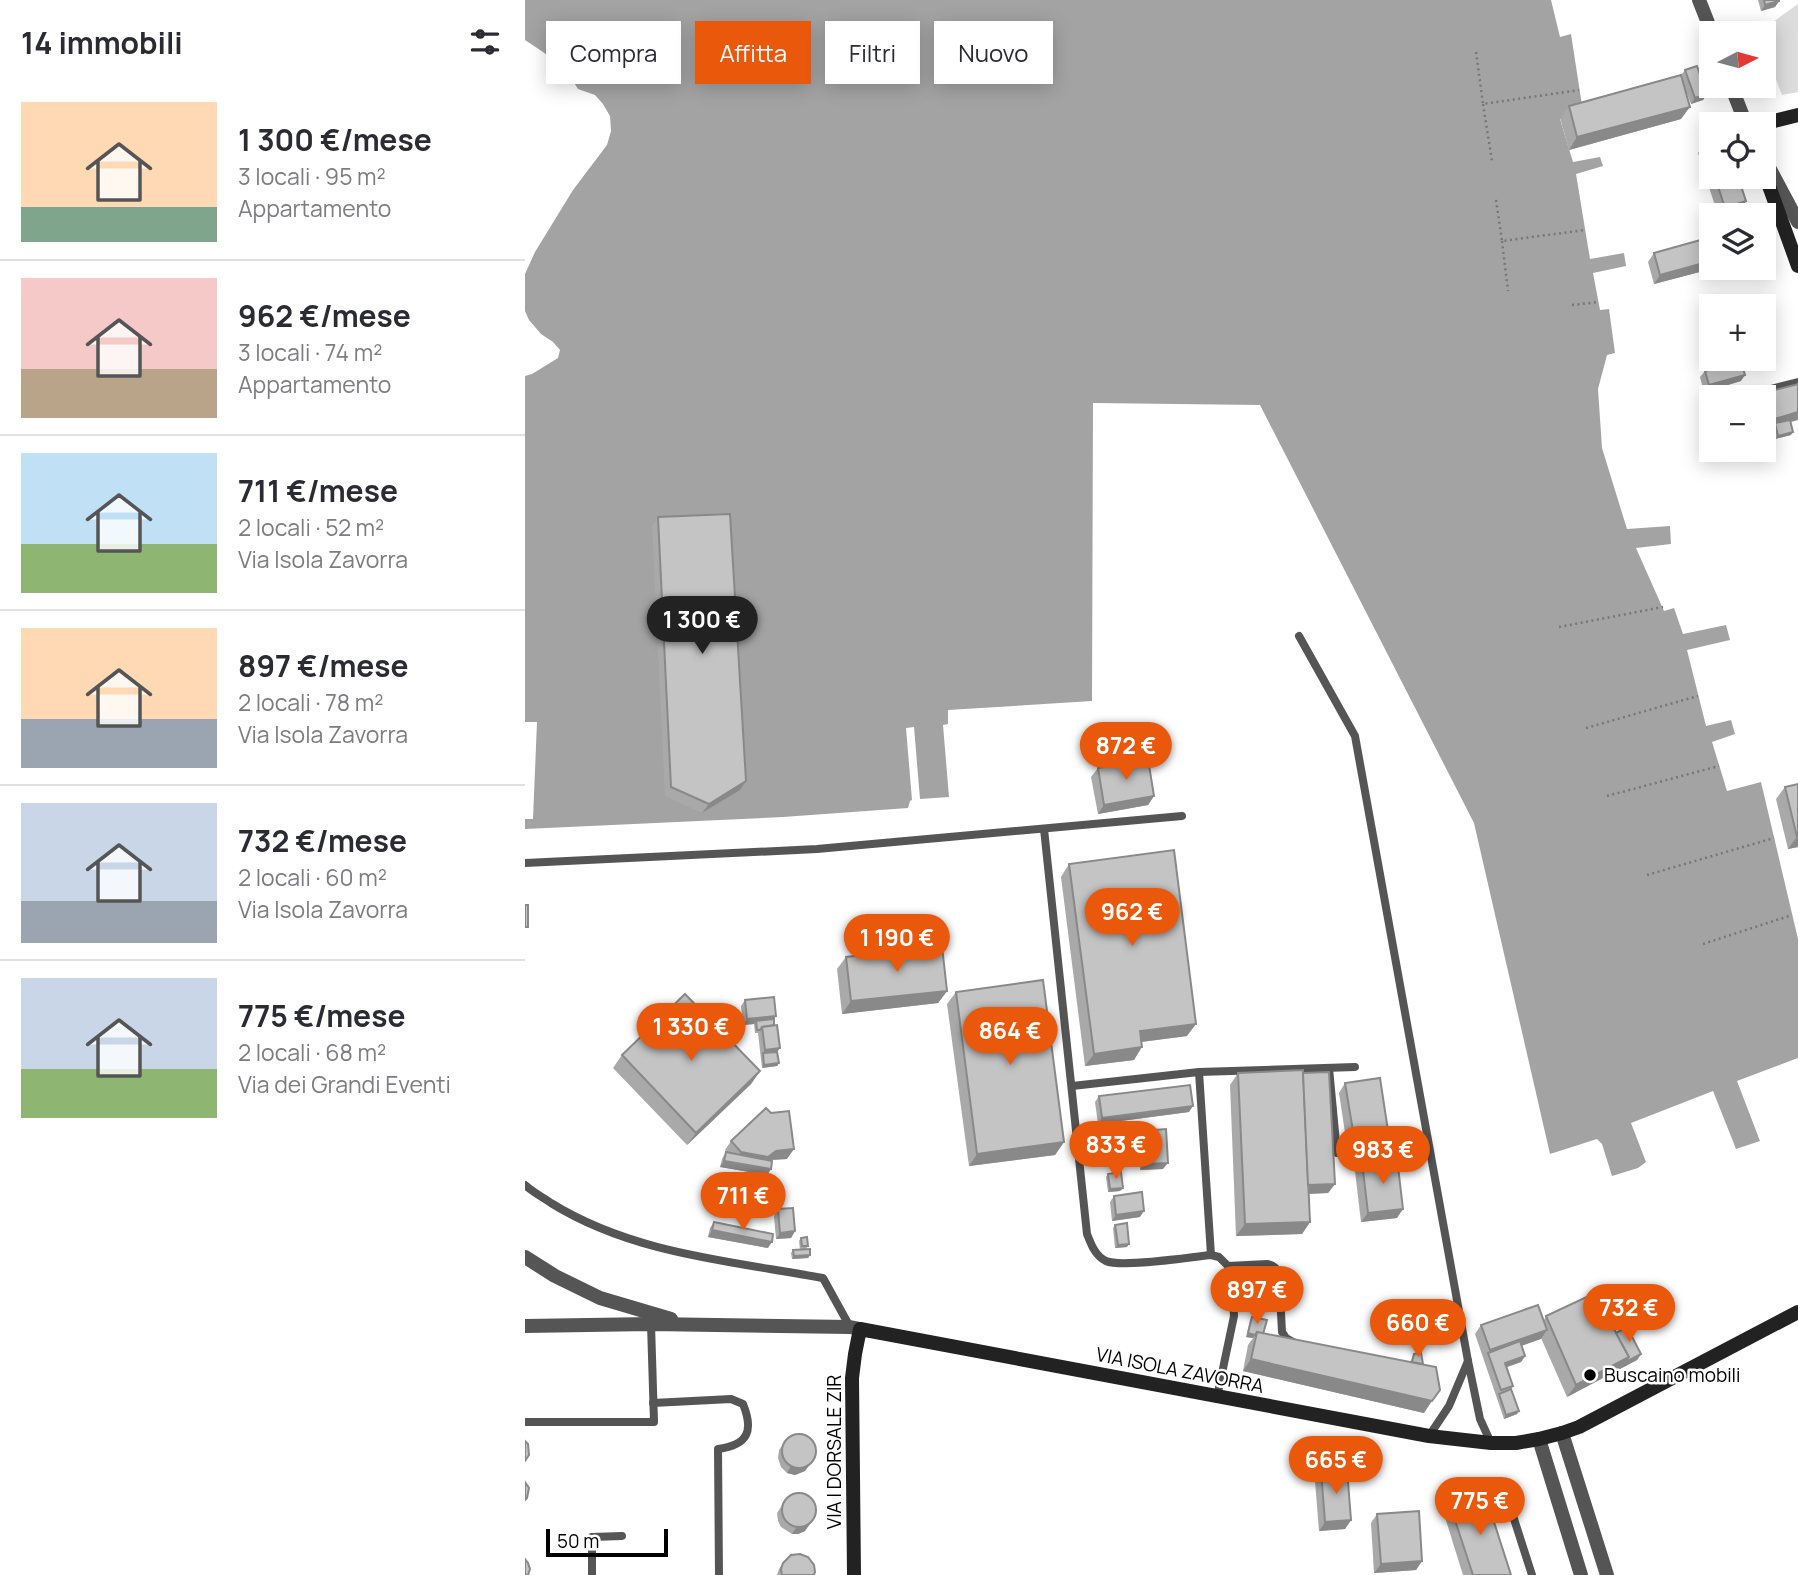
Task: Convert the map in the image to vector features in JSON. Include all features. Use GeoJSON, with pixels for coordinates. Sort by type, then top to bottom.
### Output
{"type":"FeatureCollection","features":[{"type":"Feature","properties":{"kind":"main road"},"geometry":{"type":"LineString","coordinates":[[1776,120],[1798,115]]}},
{"type":"Feature","properties":{"kind":"main road"},"geometry":{"type":"LineString","coordinates":[[1770,189],[1798,266]]}},
{"type":"Feature","properties":{"kind":"main road","name":"VIA ISOLA ZAVORRA"},"geometry":{"type":"LineString","coordinates":[[855,1329],[1429,1436],[1491,1443],[1539,1439],[1579,1427],[1798,1312]]}},
{"type":"Feature","properties":{"kind":"main road","name":"VIA I DORSALE ZIR"},"geometry":{"type":"LineString","coordinates":[[854,1575],[852,1378],[855,1329]]}},
{"type":"Feature","properties":{"kind":"street"},"geometry":{"type":"LineString","coordinates":[[1699,0],[1707,21]]}},
{"type":"Feature","properties":{"kind":"street"},"geometry":{"type":"LineString","coordinates":[[1776,181],[1798,222]]}},
{"type":"Feature","properties":{"kind":"street"},"geometry":{"type":"LineString","coordinates":[[525,1257],[555,1276],[600,1297],[689,1325]]}},
{"type":"Feature","properties":{"kind":"street","name":"VIA ISOLA ZAVORRA"},"geometry":{"type":"LineString","coordinates":[[525,1326],[651,1324],[855,1329]]}},
{"type":"Feature","properties":{"kind":"street"},"geometry":{"type":"LineString","coordinates":[[1562,1433],[1607,1575]]}},
{"type":"Feature","properties":{"kind":"street"},"geometry":{"type":"LineString","coordinates":[[1539,1439],[1581,1575]]}},
{"type":"Feature","properties":{"kind":"lane"},"geometry":{"type":"LineString","coordinates":[[1776,388],[1798,382]]}},
{"type":"Feature","properties":{"kind":"lane"},"geometry":{"type":"LineString","coordinates":[[1299,636],[1355,736],[1468,1361],[1480,1419],[1491,1443]]}},
{"type":"Feature","properties":{"kind":"lane"},"geometry":{"type":"LineString","coordinates":[[525,863],[817,849],[1182,816]]}},
{"type":"Feature","properties":{"kind":"lane"},"geometry":{"type":"LineString","coordinates":[[1044,829],[1087,1234],[1094,1251],[1104,1260],[1119,1264],[1211,1255],[1219,1257],[1228,1266],[1232,1276],[1234,1316],[1217,1397]]}},
{"type":"Feature","properties":{"kind":"lane"},"geometry":{"type":"LineString","coordinates":[[1072,1086],[1199,1072],[1356,1067]]}},
{"type":"Feature","properties":{"kind":"lane"},"geometry":{"type":"LineString","coordinates":[[1329,1068],[1336,1153]]}},
{"type":"Feature","properties":{"kind":"lane"},"geometry":{"type":"LineString","coordinates":[[1199,1072],[1211,1255]]}},
{"type":"Feature","properties":{"kind":"lane"},"geometry":{"type":"LineString","coordinates":[[525,1185],[575,1218],[617,1236],[663,1250],[823,1278],[855,1329]]}},
{"type":"Feature","properties":{"kind":"lane"},"geometry":{"type":"LineString","coordinates":[[1228,1266],[1273,1265],[1279,1275],[1282,1332],[1293,1342],[1306,1345]]}},
{"type":"Feature","properties":{"kind":"lane"},"geometry":{"type":"LineString","coordinates":[[525,1422],[654,1422],[651,1324]]}},
{"type":"Feature","properties":{"kind":"lane"},"geometry":{"type":"LineString","coordinates":[[1429,1436],[1449,1406],[1468,1361]]}},
{"type":"Feature","properties":{"kind":"lane"},"geometry":{"type":"LineString","coordinates":[[653,1403],[731,1399],[743,1404],[748,1416],[749,1429],[743,1440],[734,1447],[718,1449],[719,1575]]}},
{"type":"Feature","properties":{"kind":"lane"},"geometry":{"type":"LineString","coordinates":[[1459,1481],[1501,1487],[1506,1494],[1532,1575]]}},
{"type":"Feature","properties":{"kind":"lane"},"geometry":{"type":"LineString","coordinates":[[592,1575],[592,1537],[622,1536]]}},
{"type":"Feature","properties":{"kind":"path"},"geometry":{"type":"LineString","coordinates":[[1476,52],[1492,161]]}},
{"type":"Feature","properties":{"kind":"path"},"geometry":{"type":"LineString","coordinates":[[1483,104],[1579,90]]}},
{"type":"Feature","properties":{"kind":"path"},"geometry":{"type":"LineString","coordinates":[[1496,200],[1508,291]]}},
{"type":"Feature","properties":{"kind":"path"},"geometry":{"type":"LineString","coordinates":[[1501,241],[1585,230]]}},
{"type":"Feature","properties":{"kind":"path"},"geometry":{"type":"LineString","coordinates":[[1572,305],[1599,302]]}},
{"type":"Feature","properties":{"kind":"path"},"geometry":{"type":"LineString","coordinates":[[1559,627],[1663,607]]}},
{"type":"Feature","properties":{"kind":"path"},"geometry":{"type":"LineString","coordinates":[[1586,728],[1697,696]]}},
{"type":"Feature","properties":{"kind":"path"},"geometry":{"type":"LineString","coordinates":[[1607,796],[1719,766]]}},
{"type":"Feature","properties":{"kind":"path"},"geometry":{"type":"LineString","coordinates":[[1647,874],[1774,838]]}},
{"type":"Feature","properties":{"kind":"path"},"geometry":{"type":"LineString","coordinates":[[1703,944],[1792,915]]}},
{"type":"Feature","properties":{"kind":"shaded area"},"geometry":{"type":"Polygon","coordinates":[[[525,0],[1551,0],[1560,37],[1571,34],[1583,112],[1560,119],[1573,162],[1600,157],[1603,166],[1576,174],[1590,259],[1624,253],[1626,266],[1593,273],[1600,310],[1609,309],[1615,353],[1607,355],[1598,389],[1602,448],[1627,529],[1670,526],[1671,544],[1636,548],[1664,611],[1674,608],[1683,634],[1726,625],[1730,640],[1687,650],[1706,726],[1731,720],[1735,734],[1712,742],[1727,791],[1761,782],[1798,939],[1798,1058],[1737,1081],[1760,1141],[1736,1149],[1713,1091],[1631,1123],[1646,1162],[1638,1168],[1612,1176],[1602,1144],[1597,1139],[1550,1154],[1474,823],[1260,405],[1093,403],[1092,701],[948,710],[948,724],[943,725],[949,797],[920,799],[914,727],[906,728],[912,800],[908,808],[783,817],[525,829],[525,376],[558,358],[560,350],[529,320],[525,311],[525,274],[535,252],[573,190],[607,145],[611,131],[610,116],[603,104],[595,95],[578,89],[575,84],[681,84],[681,21],[546,21],[546,55],[525,40],[525,0]]]}},
{"type":"Feature","properties":{"kind":"shaded area"},"geometry":{"type":"Polygon","coordinates":[[[1798,4],[1798,92],[1782,95],[1776,79],[1774,21],[1798,4]]]}},
{"type":"Feature","properties":{"kind":"pier"},"geometry":{"type":"Polygon","coordinates":[[[525,722],[537,722],[533,819],[525,819],[525,722]]]}},
{"type":"Feature","properties":{"kind":"building"},"geometry":{"type":"Polygon","coordinates":[[[1764,0],[1779,0],[1779,1],[1765,5],[1764,0]]]}},
{"type":"Feature","properties":{"kind":"building"},"geometry":{"type":"Polygon","coordinates":[[[1697,66],[1699,97],[1695,98],[1685,70],[1697,66]]]}},
{"type":"Feature","properties":{"kind":"building"},"geometry":{"type":"Polygon","coordinates":[[[1681,75],[1690,107],[1577,137],[1569,106],[1681,75]]]}},
{"type":"Feature","properties":{"kind":"building"},"geometry":{"type":"Polygon","coordinates":[[[1719,189],[1742,189],[1746,201],[1723,203],[1719,189]]]}},
{"type":"Feature","properties":{"kind":"building"},"geometry":{"type":"Polygon","coordinates":[[[1699,240],[1699,264],[1660,275],[1654,253],[1699,240]]]}},
{"type":"Feature","properties":{"kind":"building"},"geometry":{"type":"Polygon","coordinates":[[[1705,371],[1744,371],[1745,375],[1709,385],[1705,371]]]}},
{"type":"Feature","properties":{"kind":"building"},"geometry":{"type":"Polygon","coordinates":[[[1798,384],[1798,412],[1776,419],[1776,390],[1798,384]]]}},
{"type":"Feature","properties":{"kind":"building"},"geometry":{"type":"Polygon","coordinates":[[[1790,420],[1793,432],[1778,436],[1776,423],[1790,420]]]}},
{"type":"Feature","properties":{"kind":"building"},"geometry":{"type":"Polygon","coordinates":[[[730,514],[746,781],[709,804],[671,787],[658,517],[730,514]]]}},
{"type":"Feature","properties":{"kind":"building"},"geometry":{"type":"Polygon","coordinates":[[[1148,759],[1154,796],[1104,805],[1098,768],[1148,759]]]}},
{"type":"Feature","properties":{"kind":"building"},"geometry":{"type":"Polygon","coordinates":[[[1798,784],[1798,837],[1797,837],[1785,787],[1798,784]]]}},
{"type":"Feature","properties":{"kind":"building"},"geometry":{"type":"Polygon","coordinates":[[[1174,850],[1196,1024],[1140,1031],[1142,1047],[1094,1054],[1069,864],[1174,850]]]}},
{"type":"Feature","properties":{"kind":"building"},"geometry":{"type":"Polygon","coordinates":[[[525,905],[528,905],[528,927],[525,927],[525,905]]]}},
{"type":"Feature","properties":{"kind":"building"},"geometry":{"type":"Polygon","coordinates":[[[942,946],[947,991],[851,1001],[846,957],[942,946]]]}},
{"type":"Feature","properties":{"kind":"building"},"geometry":{"type":"Polygon","coordinates":[[[1043,980],[1064,1142],[977,1154],[956,992],[1043,980]]]}},
{"type":"Feature","properties":{"kind":"building"},"geometry":{"type":"Polygon","coordinates":[[[685,994],[760,1071],[696,1133],[622,1055],[685,994]]]}},
{"type":"Feature","properties":{"kind":"building"},"geometry":{"type":"Polygon","coordinates":[[[774,997],[776,1016],[747,1019],[745,1000],[774,997]]]}},
{"type":"Feature","properties":{"kind":"building"},"geometry":{"type":"Polygon","coordinates":[[[774,1019],[774,1025],[757,1030],[756,1021],[774,1019]]]}},
{"type":"Feature","properties":{"kind":"building"},"geometry":{"type":"Polygon","coordinates":[[[777,1025],[780,1048],[765,1050],[762,1027],[777,1025]]]}},
{"type":"Feature","properties":{"kind":"building"},"geometry":{"type":"Polygon","coordinates":[[[777,1052],[779,1063],[764,1065],[763,1053],[777,1052]]]}},
{"type":"Feature","properties":{"kind":"building"},"geometry":{"type":"Polygon","coordinates":[[[1303,1070],[1310,1222],[1245,1224],[1238,1073],[1303,1070]]]}},
{"type":"Feature","properties":{"kind":"building"},"geometry":{"type":"Polygon","coordinates":[[[1329,1072],[1335,1184],[1308,1185],[1303,1073],[1329,1072]]]}},
{"type":"Feature","properties":{"kind":"building"},"geometry":{"type":"Polygon","coordinates":[[[1380,1078],[1390,1144],[1356,1149],[1345,1083],[1380,1078]]]}},
{"type":"Feature","properties":{"kind":"building"},"geometry":{"type":"Polygon","coordinates":[[[1190,1085],[1193,1106],[1102,1118],[1099,1096],[1190,1085]]]}},
{"type":"Feature","properties":{"kind":"building"},"geometry":{"type":"Polygon","coordinates":[[[766,1108],[771,1113],[789,1111],[794,1149],[776,1151],[768,1157],[741,1152],[731,1141],[766,1108]]]}},
{"type":"Feature","properties":{"kind":"building"},"geometry":{"type":"Polygon","coordinates":[[[1166,1129],[1168,1163],[1144,1164],[1143,1131],[1166,1129]]]}},
{"type":"Feature","properties":{"kind":"building"},"geometry":{"type":"Polygon","coordinates":[[[726,1152],[772,1161],[771,1169],[724,1161],[726,1152]]]}},
{"type":"Feature","properties":{"kind":"building"},"geometry":{"type":"Polygon","coordinates":[[[1397,1158],[1403,1209],[1368,1213],[1362,1162],[1397,1158]]]}},
{"type":"Feature","properties":{"kind":"building"},"geometry":{"type":"Polygon","coordinates":[[[1121,1172],[1123,1188],[1110,1189],[1108,1174],[1121,1172]]]}},
{"type":"Feature","properties":{"kind":"building"},"geometry":{"type":"Polygon","coordinates":[[[1142,1192],[1144,1211],[1116,1215],[1114,1196],[1142,1192]]]}},
{"type":"Feature","properties":{"kind":"building"},"geometry":{"type":"Polygon","coordinates":[[[793,1208],[795,1231],[780,1233],[778,1209],[793,1208]]]}},
{"type":"Feature","properties":{"kind":"building"},"geometry":{"type":"Polygon","coordinates":[[[714,1222],[773,1234],[772,1242],[712,1230],[714,1222]]]}},
{"type":"Feature","properties":{"kind":"building"},"geometry":{"type":"Polygon","coordinates":[[[1127,1223],[1129,1244],[1118,1245],[1115,1225],[1127,1223]]]}},
{"type":"Feature","properties":{"kind":"building"},"geometry":{"type":"Polygon","coordinates":[[[807,1237],[808,1246],[802,1246],[801,1238],[807,1237]]]}},
{"type":"Feature","properties":{"kind":"building"},"geometry":{"type":"Polygon","coordinates":[[[810,1249],[810,1255],[794,1256],[793,1250],[810,1249]]]}},
{"type":"Feature","properties":{"kind":"building"},"geometry":{"type":"Polygon","coordinates":[[[1595,1293],[1629,1357],[1576,1385],[1546,1316],[1595,1293]]]}},
{"type":"Feature","properties":{"kind":"building"},"geometry":{"type":"Polygon","coordinates":[[[1538,1305],[1547,1330],[1490,1350],[1481,1325],[1538,1305]]]}},
{"type":"Feature","properties":{"kind":"building"},"geometry":{"type":"Polygon","coordinates":[[[1252,1317],[1267,1320],[1263,1334],[1248,1333],[1252,1317]]]}},
{"type":"Feature","properties":{"kind":"building"},"geometry":{"type":"Polygon","coordinates":[[[1627,1327],[1641,1354],[1624,1363],[1629,1357],[1616,1333],[1627,1327]]]}},
{"type":"Feature","properties":{"kind":"building"},"geometry":{"type":"Polygon","coordinates":[[[1257,1332],[1436,1367],[1440,1390],[1432,1401],[1251,1359],[1257,1332]]]}},
{"type":"Feature","properties":{"kind":"building"},"geometry":{"type":"Polygon","coordinates":[[[1520,1341],[1525,1356],[1505,1363],[1513,1386],[1501,1390],[1488,1353],[1520,1341]]]}},
{"type":"Feature","properties":{"kind":"building"},"geometry":{"type":"Polygon","coordinates":[[[1421,1353],[1423,1364],[1412,1362],[1414,1354],[1421,1353]]]}},
{"type":"Feature","properties":{"kind":"building"},"geometry":{"type":"Polygon","coordinates":[[[1511,1389],[1519,1411],[1506,1415],[1499,1394],[1511,1389]]]}},
{"type":"Feature","properties":{"kind":"building"},"geometry":{"type":"Polygon","coordinates":[[[799,1434],[811,1439],[816,1451],[811,1463],[799,1468],[787,1463],[782,1451],[787,1439],[799,1434]]]}},
{"type":"Feature","properties":{"kind":"building"},"geometry":{"type":"Polygon","coordinates":[[[525,1441],[529,1455],[525,1461],[525,1441]]]}},
{"type":"Feature","properties":{"kind":"building"},"geometry":{"type":"Polygon","coordinates":[[[1347,1469],[1351,1520],[1325,1522],[1321,1471],[1347,1469]]]}},
{"type":"Feature","properties":{"kind":"building"},"geometry":{"type":"Polygon","coordinates":[[[525,1482],[529,1488],[525,1500],[525,1482]]]}},
{"type":"Feature","properties":{"kind":"building"},"geometry":{"type":"Polygon","coordinates":[[[799,1493],[811,1498],[816,1510],[811,1522],[799,1527],[787,1522],[782,1510],[787,1498],[799,1493]]]}},
{"type":"Feature","properties":{"kind":"building"},"geometry":{"type":"Polygon","coordinates":[[[1485,1494],[1511,1575],[1473,1575],[1450,1505],[1485,1494]]]}},
{"type":"Feature","properties":{"kind":"building"},"geometry":{"type":"Polygon","coordinates":[[[1419,1511],[1422,1561],[1381,1564],[1377,1514],[1419,1511]]]}},
{"type":"Feature","properties":{"kind":"building"},"geometry":{"type":"Polygon","coordinates":[[[791,1555],[808,1557],[814,1565],[814,1575],[782,1575],[783,1563],[791,1555]]]}},
{"type":"Feature","properties":{"kind":"building"},"geometry":{"type":"Polygon","coordinates":[[[525,1559],[530,1569],[528,1575],[525,1575],[525,1559]]]}},
{"type":"Feature","properties":{"kind":"place","name":"Buscaino mobili"},"geometry":{"type":"Point","coordinates":[1590,1375]}}]}
